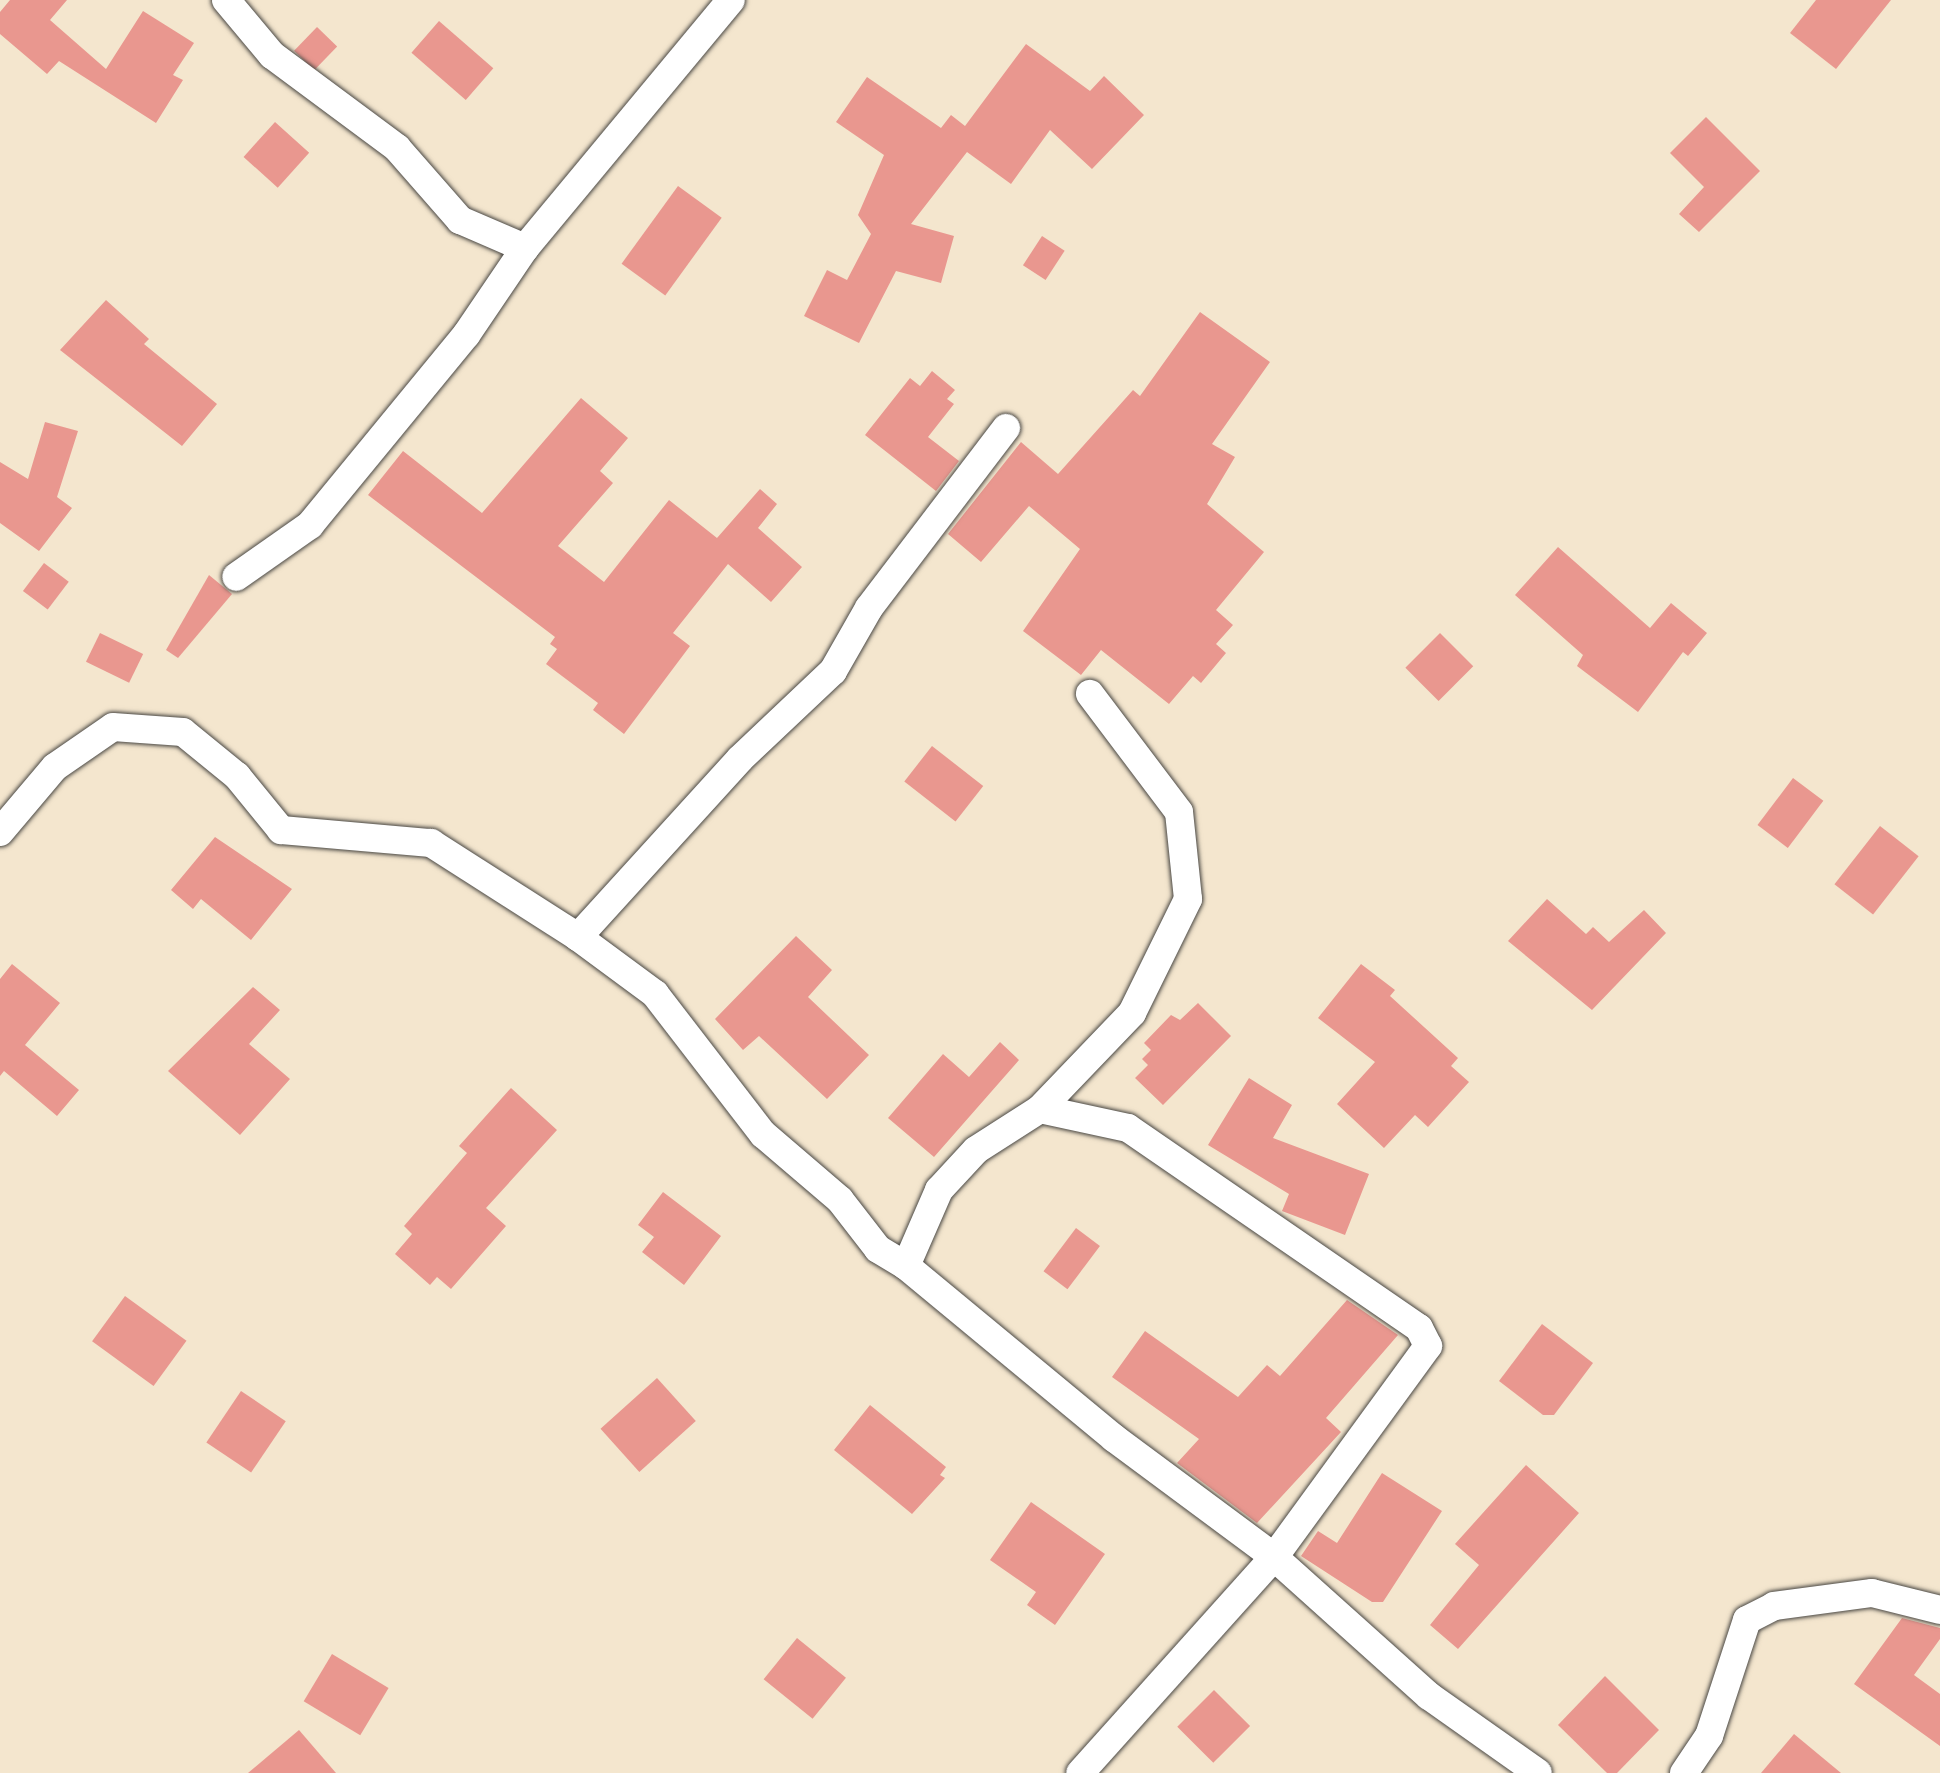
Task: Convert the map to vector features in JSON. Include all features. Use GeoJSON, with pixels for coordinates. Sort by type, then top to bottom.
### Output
{"type":"FeatureCollection","features":[{"type":"Feature","properties":{"kind":"street"},"geometry":{"type":"LineString","coordinates":[[226,0],[272,55],[397,148],[460,220],[525,248]]}},
{"type":"Feature","properties":{"kind":"street"},"geometry":{"type":"LineString","coordinates":[[236,578],[310,525],[466,335],[525,248],[731,0]]}},
{"type":"Feature","properties":{"kind":"street"},"geometry":{"type":"LineString","coordinates":[[578,937],[740,759],[833,671],[869,608],[1006,428]]}},
{"type":"Feature","properties":{"kind":"street"},"geometry":{"type":"LineString","coordinates":[[906,1266],[939,1190],[976,1150],[1040,1109],[1132,1013],[1188,899],[1179,812],[1090,694]]}},
{"type":"Feature","properties":{"kind":"street"},"geometry":{"type":"LineString","coordinates":[[0,832],[56,767],[112,727],[183,732],[237,776],[281,830],[431,844],[578,937],[655,994],[763,1134],[840,1200],[878,1250],[906,1266],[1114,1438],[1274,1557],[1428,1696],[1538,1773]]}},
{"type":"Feature","properties":{"kind":"street"},"geometry":{"type":"LineString","coordinates":[[1040,1109],[1128,1128],[1419,1328],[1425,1358],[1274,1557],[1080,1773]]}},
{"type":"Feature","properties":{"kind":"street"},"geometry":{"type":"LineString","coordinates":[[1684,1773],[1709,1736],[1748,1620],[1774,1606],[1872,1593],[1940,1610]]}},
{"type":"Feature","properties":{"kind":"building"},"geometry":{"type":"Polygon","coordinates":[[[10,0],[67,0],[50,20],[106,69],[143,11],[194,43],[173,75],[183,80],[156,123],[59,61],[47,74],[0,34],[0,12],[10,0]]]}},
{"type":"Feature","properties":{"kind":"building"},"geometry":{"type":"Polygon","coordinates":[[[1816,0],[1891,0],[1836,69],[1790,33],[1816,0]]]}},
{"type":"Feature","properties":{"kind":"building"},"geometry":{"type":"Polygon","coordinates":[[[439,21],[493,68],[466,100],[411,53],[439,21]]]}},
{"type":"Feature","properties":{"kind":"building"},"geometry":{"type":"Polygon","coordinates":[[[317,27],[337,46],[314,70],[294,51],[317,27]]]}},
{"type":"Feature","properties":{"kind":"building"},"geometry":{"type":"Polygon","coordinates":[[[1026,44],[1090,91],[1104,76],[1144,115],[1092,169],[1050,130],[1011,184],[967,152],[911,224],[954,236],[941,283],[896,271],[859,343],[804,316],[827,270],[847,280],[871,234],[858,215],[884,155],[836,122],[867,77],[941,128],[951,115],[965,126],[1026,44]]]}},
{"type":"Feature","properties":{"kind":"building"},"geometry":{"type":"Polygon","coordinates":[[[1706,117],[1760,171],[1699,232],[1679,214],[1704,187],[1670,153],[1706,117]]]}},
{"type":"Feature","properties":{"kind":"building"},"geometry":{"type":"Polygon","coordinates":[[[275,122],[309,153],[278,188],[244,157],[275,122]]]}},
{"type":"Feature","properties":{"kind":"building"},"geometry":{"type":"Polygon","coordinates":[[[678,186],[722,218],[665,295],[622,264],[678,186]]]}},
{"type":"Feature","properties":{"kind":"building"},"geometry":{"type":"Polygon","coordinates":[[[1042,236],[1065,251],[1046,280],[1023,265],[1042,236]]]}},
{"type":"Feature","properties":{"kind":"building"},"geometry":{"type":"Polygon","coordinates":[[[106,300],[149,339],[144,344],[217,404],[182,446],[60,350],[106,300]]]}},
{"type":"Feature","properties":{"kind":"building"},"geometry":{"type":"Polygon","coordinates":[[[1200,312],[1270,362],[1212,444],[1235,457],[1207,504],[1264,552],[1216,610],[1233,625],[1216,644],[1226,653],[1201,683],[1193,676],[1169,704],[1101,650],[1081,675],[1023,631],[1080,549],[1029,506],[981,562],[948,534],[1021,442],[1058,474],[1133,390],[1140,396],[1200,312]]]}},
{"type":"Feature","properties":{"kind":"building"},"geometry":{"type":"Polygon","coordinates":[[[932,371],[955,390],[947,399],[954,404],[928,437],[959,461],[936,491],[865,435],[910,378],[920,386],[932,371]]]}},
{"type":"Feature","properties":{"kind":"building"},"geometry":{"type":"Polygon","coordinates":[[[581,398],[628,438],[600,471],[613,483],[558,546],[604,582],[669,500],[717,538],[760,489],[777,504],[758,528],[802,567],[771,602],[728,564],[673,633],[690,646],[624,734],[593,710],[598,703],[546,664],[557,649],[550,644],[555,637],[368,495],[403,451],[482,513],[581,398]]]}},
{"type":"Feature","properties":{"kind":"building"},"geometry":{"type":"Polygon","coordinates":[[[45,422],[78,431],[57,497],[72,508],[39,551],[0,523],[0,462],[28,479],[45,422]]]}},
{"type":"Feature","properties":{"kind":"building"},"geometry":{"type":"Polygon","coordinates":[[[1558,547],[1650,628],[1671,603],[1707,633],[1688,656],[1683,652],[1638,712],[1577,666],[1583,655],[1515,595],[1558,547]]]}},
{"type":"Feature","properties":{"kind":"building"},"geometry":{"type":"Polygon","coordinates":[[[44,563],[69,582],[48,610],[23,591],[44,563]]]}},
{"type":"Feature","properties":{"kind":"building"},"geometry":{"type":"Polygon","coordinates":[[[209,575],[232,594],[178,658],[166,650],[209,575]]]}},
{"type":"Feature","properties":{"kind":"building"},"geometry":{"type":"Polygon","coordinates":[[[100,633],[143,654],[129,683],[86,662],[100,633]]]}},
{"type":"Feature","properties":{"kind":"building"},"geometry":{"type":"Polygon","coordinates":[[[1440,633],[1473,666],[1439,701],[1405,668],[1440,633]]]}},
{"type":"Feature","properties":{"kind":"building"},"geometry":{"type":"Polygon","coordinates":[[[932,746],[983,786],[956,821],[904,781],[932,746]]]}},
{"type":"Feature","properties":{"kind":"building"},"geometry":{"type":"Polygon","coordinates":[[[1793,778],[1823,801],[1788,848],[1757,825],[1793,778]]]}},
{"type":"Feature","properties":{"kind":"building"},"geometry":{"type":"Polygon","coordinates":[[[1880,826],[1919,856],[1873,914],[1834,884],[1880,826]]]}},
{"type":"Feature","properties":{"kind":"building"},"geometry":{"type":"Polygon","coordinates":[[[215,837],[292,889],[251,940],[201,899],[193,909],[171,890],[215,837]]]}},
{"type":"Feature","properties":{"kind":"building"},"geometry":{"type":"Polygon","coordinates":[[[1547,899],[1586,934],[1593,927],[1609,942],[1644,910],[1666,933],[1592,1010],[1508,941],[1547,899]]]}},
{"type":"Feature","properties":{"kind":"building"},"geometry":{"type":"Polygon","coordinates":[[[796,936],[832,970],[808,997],[869,1055],[827,1099],[759,1036],[743,1050],[715,1019],[796,936]]]}},
{"type":"Feature","properties":{"kind":"building"},"geometry":{"type":"Polygon","coordinates":[[[12,964],[60,1003],[25,1045],[79,1090],[57,1116],[4,1071],[0,1076],[0,979],[12,964]]]}},
{"type":"Feature","properties":{"kind":"building"},"geometry":{"type":"Polygon","coordinates":[[[1361,964],[1395,990],[1390,996],[1458,1058],[1451,1066],[1469,1082],[1428,1127],[1415,1115],[1384,1148],[1337,1104],[1375,1062],[1318,1018],[1361,964]]]}},
{"type":"Feature","properties":{"kind":"building"},"geometry":{"type":"Polygon","coordinates":[[[253,987],[280,1010],[249,1044],[290,1079],[240,1135],[168,1071],[253,987]]]}},
{"type":"Feature","properties":{"kind":"building"},"geometry":{"type":"Polygon","coordinates":[[[1198,1003],[1231,1036],[1163,1105],[1135,1078],[1148,1065],[1142,1059],[1151,1050],[1144,1043],[1171,1015],[1180,1020],[1198,1003]]]}},
{"type":"Feature","properties":{"kind":"building"},"geometry":{"type":"Polygon","coordinates":[[[1000,1042],[1019,1060],[934,1157],[888,1118],[943,1054],[969,1077],[1000,1042]]]}},
{"type":"Feature","properties":{"kind":"building"},"geometry":{"type":"Polygon","coordinates":[[[1249,1078],[1292,1105],[1273,1138],[1369,1174],[1345,1235],[1282,1211],[1289,1194],[1208,1145],[1249,1078]]]}},
{"type":"Feature","properties":{"kind":"building"},"geometry":{"type":"Polygon","coordinates":[[[511,1088],[557,1130],[486,1208],[506,1226],[451,1289],[437,1277],[430,1285],[395,1254],[412,1234],[404,1226],[467,1153],[459,1146],[511,1088]]]}},
{"type":"Feature","properties":{"kind":"building"},"geometry":{"type":"Polygon","coordinates":[[[663,1192],[721,1236],[684,1285],[642,1252],[654,1237],[638,1225],[663,1192]]]}},
{"type":"Feature","properties":{"kind":"building"},"geometry":{"type":"Polygon","coordinates":[[[1076,1228],[1100,1246],[1067,1289],[1044,1271],[1076,1228]]]}},
{"type":"Feature","properties":{"kind":"building"},"geometry":{"type":"Polygon","coordinates":[[[125,1296],[186,1341],[154,1386],[92,1341],[125,1296]]]}},
{"type":"Feature","properties":{"kind":"building"},"geometry":{"type":"Polygon","coordinates":[[[1347,1300],[1398,1335],[1326,1418],[1341,1432],[1257,1523],[1177,1463],[1199,1439],[1112,1377],[1145,1331],[1238,1397],[1267,1365],[1280,1376],[1347,1300]]]}},
{"type":"Feature","properties":{"kind":"building"},"geometry":{"type":"Polygon","coordinates":[[[1542,1324],[1593,1363],[1554,1415],[1543,1415],[1499,1381],[1542,1324]]]}},
{"type":"Feature","properties":{"kind":"building"},"geometry":{"type":"Polygon","coordinates":[[[657,1378],[696,1421],[639,1472],[601,1429],[657,1378]]]}},
{"type":"Feature","properties":{"kind":"building"},"geometry":{"type":"Polygon","coordinates":[[[241,1391],[286,1421],[251,1473],[206,1442],[241,1391]]]}},
{"type":"Feature","properties":{"kind":"building"},"geometry":{"type":"Polygon","coordinates":[[[870,1405],[946,1467],[940,1475],[945,1478],[912,1514],[834,1450],[870,1405]]]}},
{"type":"Feature","properties":{"kind":"building"},"geometry":{"type":"Polygon","coordinates":[[[1526,1465],[1579,1513],[1458,1649],[1430,1625],[1479,1565],[1455,1544],[1526,1465]]]}},
{"type":"Feature","properties":{"kind":"building"},"geometry":{"type":"Polygon","coordinates":[[[1382,1473],[1442,1511],[1383,1602],[1372,1602],[1301,1556],[1318,1531],[1337,1543],[1382,1473]]]}},
{"type":"Feature","properties":{"kind":"building"},"geometry":{"type":"Polygon","coordinates":[[[1031,1502],[1105,1554],[1055,1625],[1027,1605],[1036,1592],[990,1560],[1031,1502]]]}},
{"type":"Feature","properties":{"kind":"building"},"geometry":{"type":"Polygon","coordinates":[[[1902,1618],[1940,1628],[1940,1639],[1914,1675],[1940,1694],[1940,1746],[1854,1684],[1902,1618]]]}},
{"type":"Feature","properties":{"kind":"building"},"geometry":{"type":"Polygon","coordinates":[[[797,1638],[846,1678],[813,1719],[764,1679],[797,1638]]]}},
{"type":"Feature","properties":{"kind":"building"},"geometry":{"type":"Polygon","coordinates":[[[332,1654],[389,1688],[360,1735],[304,1701],[332,1654]]]}},
{"type":"Feature","properties":{"kind":"building"},"geometry":{"type":"Polygon","coordinates":[[[1605,1676],[1659,1730],[1617,1773],[1607,1773],[1558,1725],[1605,1676]]]}},
{"type":"Feature","properties":{"kind":"building"},"geometry":{"type":"Polygon","coordinates":[[[1214,1690],[1250,1726],[1213,1763],[1177,1727],[1214,1690]]]}},
{"type":"Feature","properties":{"kind":"building"},"geometry":{"type":"Polygon","coordinates":[[[299,1730],[336,1773],[248,1773],[299,1730]]]}},
{"type":"Feature","properties":{"kind":"building"},"geometry":{"type":"Polygon","coordinates":[[[1794,1734],[1841,1773],[1761,1773],[1794,1734]]]}}]}
